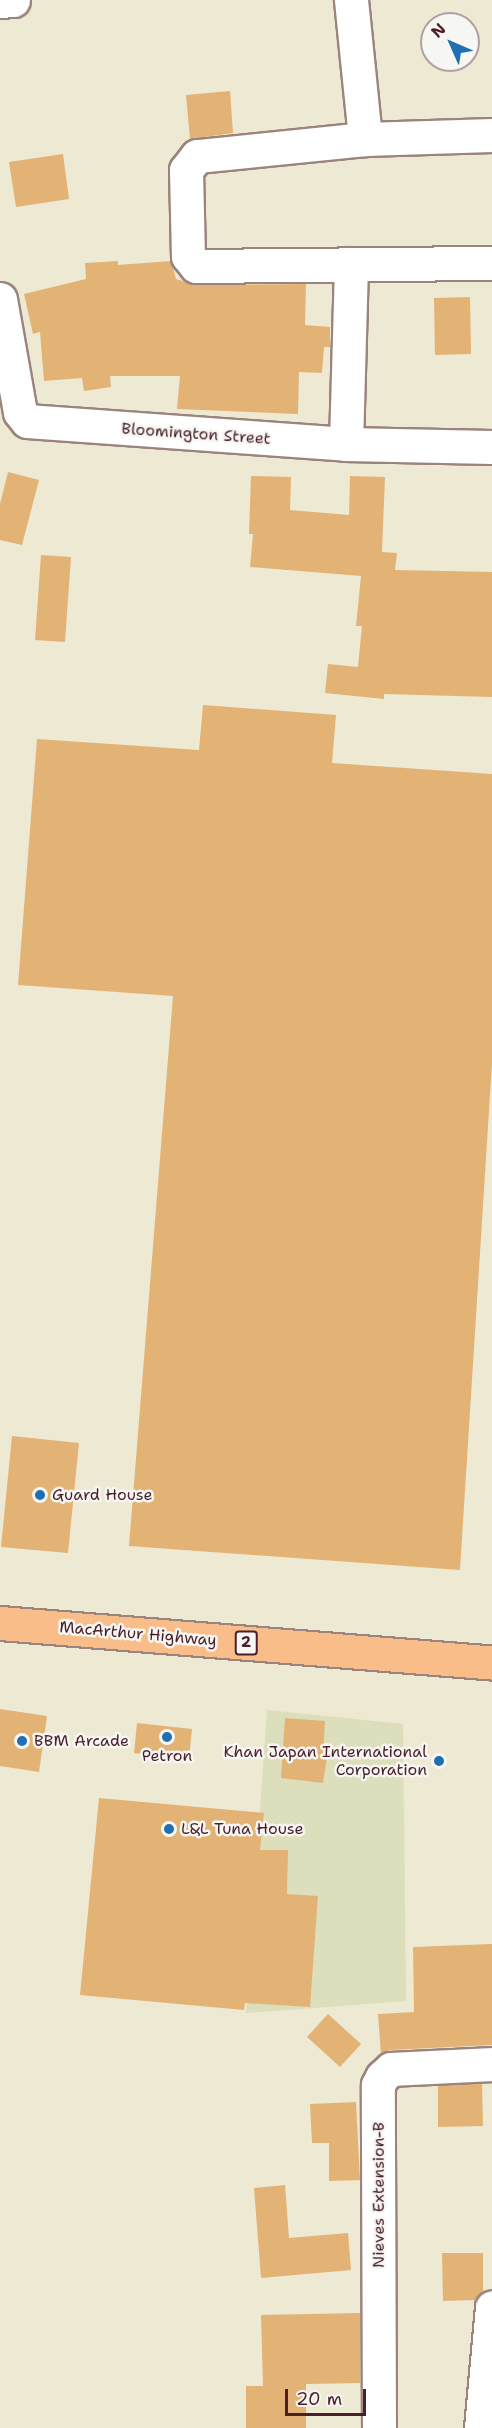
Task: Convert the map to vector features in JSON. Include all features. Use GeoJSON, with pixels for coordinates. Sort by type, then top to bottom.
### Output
{"type":"FeatureCollection","features":[{"type":"Feature","properties":{"kind":"highway","name":"MacArthur Highway"},"geometry":{"type":"LineString","coordinates":[[0,1623],[492,1663]]}},
{"type":"Feature","properties":{"kind":"street"},"geometry":{"type":"LineString","coordinates":[[0,1],[13,0]]}},
{"type":"Feature","properties":{"kind":"street"},"geometry":{"type":"LineString","coordinates":[[351,0],[365,139]]}},
{"type":"Feature","properties":{"kind":"street"},"geometry":{"type":"LineString","coordinates":[[492,135],[365,139],[197,156],[186,170],[188,256],[196,266],[492,263]]}},
{"type":"Feature","properties":{"kind":"street"},"geometry":{"type":"LineString","coordinates":[[346,444],[351,264]]}},
{"type":"Feature","properties":{"kind":"street","name":"Bloomington Street"},"geometry":{"type":"LineString","coordinates":[[0,299],[20,412],[27,421],[346,444],[492,447]]}},
{"type":"Feature","properties":{"kind":"street","name":"Nieves Extension-B"},"geometry":{"type":"LineString","coordinates":[[379,2428],[378,2085],[382,2076],[391,2069],[492,2064]]}},
{"type":"Feature","properties":{"kind":"street"},"geometry":{"type":"LineString","coordinates":[[481,2428],[492,2308]]}},
{"type":"Feature","properties":{"kind":"shaded area"},"geometry":{"type":"Polygon","coordinates":[[[267,1710],[403,1724],[406,2001],[246,2013],[267,1710]]]}},
{"type":"Feature","properties":{"kind":"building"},"geometry":{"type":"Polygon","coordinates":[[[230,91],[233,133],[190,139],[186,95],[230,91]]]}},
{"type":"Feature","properties":{"kind":"building"},"geometry":{"type":"Polygon","coordinates":[[[63,154],[69,199],[16,207],[9,162],[63,154]]]}},
{"type":"Feature","properties":{"kind":"building"},"geometry":{"type":"Polygon","coordinates":[[[118,261],[118,265],[171,261],[176,279],[196,285],[306,284],[305,325],[330,327],[330,347],[324,347],[322,373],[299,372],[298,414],[177,409],[180,376],[110,376],[111,387],[84,391],[82,378],[44,381],[40,332],[33,334],[24,294],[86,279],[85,263],[118,261]]]}},
{"type":"Feature","properties":{"kind":"building"},"geometry":{"type":"Polygon","coordinates":[[[470,297],[471,354],[435,355],[434,298],[470,297]]]}},
{"type":"Feature","properties":{"kind":"building"},"geometry":{"type":"Polygon","coordinates":[[[8,472],[39,480],[22,545],[0,540],[0,504],[8,472]]]}},
{"type":"Feature","properties":{"kind":"building"},"geometry":{"type":"Polygon","coordinates":[[[251,476],[291,477],[290,510],[349,515],[350,476],[385,477],[382,552],[397,553],[395,570],[492,572],[492,697],[384,694],[384,699],[325,693],[328,664],[358,667],[362,626],[356,626],[361,576],[250,567],[253,534],[249,534],[251,476]]]}},
{"type":"Feature","properties":{"kind":"building"},"geometry":{"type":"Polygon","coordinates":[[[41,555],[71,557],[65,642],[35,640],[41,555]]]}},
{"type":"Feature","properties":{"kind":"building"},"geometry":{"type":"Polygon","coordinates":[[[203,705],[336,715],[332,763],[492,774],[492,1063],[460,1570],[129,1546],[173,996],[18,985],[37,739],[199,750],[203,705]]]}},
{"type":"Feature","properties":{"kind":"building","name":"Guard House"},"geometry":{"type":"Polygon","coordinates":[[[12,1436],[79,1443],[68,1553],[1,1547],[12,1436]]]}},
{"type":"Feature","properties":{"kind":"building","name":"BBM Arcade"},"geometry":{"type":"Polygon","coordinates":[[[0,1709],[47,1716],[39,1772],[0,1766],[0,1709]]]}},
{"type":"Feature","properties":{"kind":"building"},"geometry":{"type":"Polygon","coordinates":[[[285,1718],[325,1721],[323,1757],[327,1757],[323,1783],[281,1778],[285,1718]]]}},
{"type":"Feature","properties":{"kind":"building"},"geometry":{"type":"Polygon","coordinates":[[[137,1723],[192,1729],[189,1759],[134,1753],[137,1723]]]}},
{"type":"Feature","properties":{"kind":"building"},"geometry":{"type":"Polygon","coordinates":[[[99,1798],[264,1813],[260,1850],[288,1850],[287,1894],[318,1896],[310,2007],[245,2003],[244,2010],[80,1995],[99,1798]]]}},
{"type":"Feature","properties":{"kind":"building"},"geometry":{"type":"Polygon","coordinates":[[[492,1944],[492,2045],[390,2050],[381,2054],[378,2014],[414,2012],[413,1947],[492,1944]]]}},
{"type":"Feature","properties":{"kind":"building"},"geometry":{"type":"Polygon","coordinates":[[[328,2014],[361,2044],[340,2067],[307,2037],[328,2014]]]}},
{"type":"Feature","properties":{"kind":"building"},"geometry":{"type":"Polygon","coordinates":[[[482,2083],[483,2126],[438,2127],[438,2085],[482,2083]]]}},
{"type":"Feature","properties":{"kind":"building"},"geometry":{"type":"Polygon","coordinates":[[[356,2102],[360,2180],[329,2181],[329,2143],[312,2143],[310,2104],[356,2102]]]}},
{"type":"Feature","properties":{"kind":"building"},"geometry":{"type":"Polygon","coordinates":[[[285,2185],[289,2238],[348,2233],[351,2270],[261,2278],[254,2188],[285,2185]]]}},
{"type":"Feature","properties":{"kind":"building"},"geometry":{"type":"Polygon","coordinates":[[[442,2253],[483,2253],[483,2292],[475,2300],[443,2301],[442,2253]]]}},
{"type":"Feature","properties":{"kind":"building"},"geometry":{"type":"Polygon","coordinates":[[[360,2313],[360,2383],[306,2384],[306,2428],[246,2428],[246,2386],[263,2386],[261,2315],[360,2313]]]}},
{"type":"Feature","properties":{"kind":"place","name":"Guard House"},"geometry":{"type":"Point","coordinates":[40,1495]}},
{"type":"Feature","properties":{"kind":"place","name":"Petron"},"geometry":{"type":"Point","coordinates":[167,1737]}},
{"type":"Feature","properties":{"kind":"place","name":"BBM Arcade"},"geometry":{"type":"Point","coordinates":[22,1741]}},
{"type":"Feature","properties":{"kind":"place","name":"Khan Japan International Corporation"},"geometry":{"type":"Point","coordinates":[439,1761]}},
{"type":"Feature","properties":{"kind":"place","name":"L&L Tuna House"},"geometry":{"type":"Point","coordinates":[169,1829]}}]}
